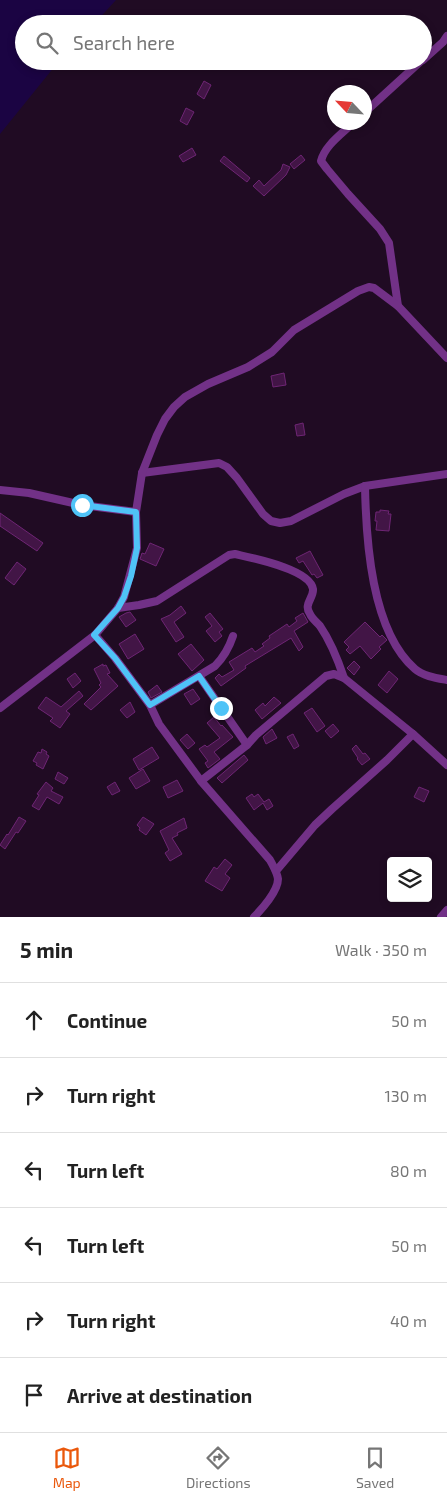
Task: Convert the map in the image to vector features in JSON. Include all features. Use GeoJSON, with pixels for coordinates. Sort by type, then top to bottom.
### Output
{"type":"FeatureCollection","features":[{"type":"Feature","properties":{"kind":"street"},"geometry":{"type":"LineString","coordinates":[[432,51],[447,36]]}},
{"type":"Feature","properties":{"kind":"street"},"geometry":{"type":"LineString","coordinates":[[372,106],[411,70]]}},
{"type":"Feature","properties":{"kind":"street"},"geometry":{"type":"LineString","coordinates":[[345,130],[323,153],[321,161],[342,188],[380,229],[388,243],[398,306]]}},
{"type":"Feature","properties":{"kind":"street"},"geometry":{"type":"LineString","coordinates":[[0,708],[94,635],[118,608],[131,576],[137,548],[136,512],[142,473],[165,419],[185,397],[272,352],[294,330],[358,291],[369,287],[374,288],[398,306],[447,358]]}},
{"type":"Feature","properties":{"kind":"street"},"geometry":{"type":"LineString","coordinates":[[142,473],[219,464],[227,467],[237,478],[263,514],[271,521],[280,523],[291,521],[336,498],[365,486],[447,474]]}},
{"type":"Feature","properties":{"kind":"street"},"geometry":{"type":"LineString","coordinates":[[365,486],[366,531],[379,605],[388,632],[401,653],[416,670],[447,680]]}},
{"type":"Feature","properties":{"kind":"street"},"geometry":{"type":"LineString","coordinates":[[0,490],[29,493],[82,505],[136,512]]}},
{"type":"Feature","properties":{"kind":"street"},"geometry":{"type":"LineString","coordinates":[[118,608],[139,606],[157,601],[230,555],[235,554],[278,565],[303,575],[312,586],[313,591],[307,609],[320,626],[337,656],[344,678]]}},
{"type":"Feature","properties":{"kind":"street"},"geometry":{"type":"LineString","coordinates":[[94,635],[115,658],[150,705],[159,724],[201,781],[270,860],[278,880],[264,907],[254,917]]}},
{"type":"Feature","properties":{"kind":"street"},"geometry":{"type":"LineString","coordinates":[[150,705],[215,666],[228,651],[233,636]]}},
{"type":"Feature","properties":{"kind":"street"},"geometry":{"type":"LineString","coordinates":[[201,781],[326,676],[334,674],[344,678],[447,765]]}},
{"type":"Feature","properties":{"kind":"street"},"geometry":{"type":"LineString","coordinates":[[199,676],[246,744]]}},
{"type":"Feature","properties":{"kind":"street"},"geometry":{"type":"LineString","coordinates":[[276,871],[315,825],[387,760],[412,734]]}},
{"type":"Feature","properties":{"kind":"street"},"geometry":{"type":"LineString","coordinates":[[441,917],[447,910]]}},
{"type":"Feature","properties":{"kind":"shaded area"},"geometry":{"type":"Polygon","coordinates":[[[0,0],[116,0],[102,15],[15,15],[15,70],[52,70],[0,134],[0,0]]]}},
{"type":"Feature","properties":{"kind":"building"},"geometry":{"type":"Polygon","coordinates":[[[204,81],[211,85],[204,99],[197,94],[204,81]]]}},
{"type":"Feature","properties":{"kind":"building"},"geometry":{"type":"Polygon","coordinates":[[[186,108],[194,112],[187,125],[180,121],[186,108]]]}},
{"type":"Feature","properties":{"kind":"building"},"geometry":{"type":"Polygon","coordinates":[[[192,148],[196,155],[183,162],[179,156],[192,148]]]}},
{"type":"Feature","properties":{"kind":"building"},"geometry":{"type":"Polygon","coordinates":[[[301,155],[305,160],[294,169],[290,164],[301,155]]]}},
{"type":"Feature","properties":{"kind":"building"},"geometry":{"type":"Polygon","coordinates":[[[224,156],[250,178],[247,182],[220,161],[224,156]]]}},
{"type":"Feature","properties":{"kind":"building"},"geometry":{"type":"Polygon","coordinates":[[[283,164],[290,167],[286,175],[264,196],[253,186],[259,180],[264,186],[281,170],[283,164]]]}},
{"type":"Feature","properties":{"kind":"building"},"geometry":{"type":"Polygon","coordinates":[[[284,373],[286,385],[273,387],[271,376],[284,373]]]}},
{"type":"Feature","properties":{"kind":"building"},"geometry":{"type":"Polygon","coordinates":[[[303,423],[305,435],[297,436],[295,425],[303,423]]]}},
{"type":"Feature","properties":{"kind":"building"},"geometry":{"type":"Polygon","coordinates":[[[380,510],[389,511],[388,514],[391,514],[389,531],[376,530],[376,512],[380,512],[380,510]]]}},
{"type":"Feature","properties":{"kind":"building"},"geometry":{"type":"Polygon","coordinates":[[[0,513],[43,543],[37,551],[0,526],[0,513]]]}},
{"type":"Feature","properties":{"kind":"building"},"geometry":{"type":"Polygon","coordinates":[[[150,543],[164,549],[156,566],[140,559],[142,553],[145,554],[150,543]]]}},
{"type":"Feature","properties":{"kind":"building"},"geometry":{"type":"Polygon","coordinates":[[[310,551],[323,575],[317,578],[314,574],[312,575],[303,561],[299,563],[296,558],[310,551]]]}},
{"type":"Feature","properties":{"kind":"building"},"geometry":{"type":"Polygon","coordinates":[[[17,562],[26,569],[14,585],[5,578],[17,562]]]}},
{"type":"Feature","properties":{"kind":"building"},"geometry":{"type":"Polygon","coordinates":[[[181,606],[186,613],[174,622],[184,637],[176,642],[161,619],[170,615],[181,606]]]}},
{"type":"Feature","properties":{"kind":"building"},"geometry":{"type":"Polygon","coordinates":[[[130,612],[136,620],[126,627],[119,617],[130,612]]]}},
{"type":"Feature","properties":{"kind":"building"},"geometry":{"type":"Polygon","coordinates":[[[210,613],[223,629],[219,632],[222,636],[215,642],[206,631],[212,626],[205,617],[210,613]]]}},
{"type":"Feature","properties":{"kind":"building"},"geometry":{"type":"Polygon","coordinates":[[[303,613],[308,622],[294,631],[303,647],[299,651],[291,638],[245,666],[246,668],[221,686],[215,678],[219,674],[222,677],[234,670],[229,662],[252,648],[255,652],[264,646],[262,644],[270,638],[269,636],[287,624],[289,627],[297,621],[295,618],[303,613]]]}},
{"type":"Feature","properties":{"kind":"building"},"geometry":{"type":"Polygon","coordinates":[[[365,622],[380,637],[382,635],[387,640],[379,647],[381,649],[371,659],[360,646],[350,654],[346,650],[349,647],[344,642],[365,622]]]}},
{"type":"Feature","properties":{"kind":"building"},"geometry":{"type":"Polygon","coordinates":[[[135,634],[144,649],[128,659],[119,644],[135,634]]]}},
{"type":"Feature","properties":{"kind":"building"},"geometry":{"type":"Polygon","coordinates":[[[191,644],[204,660],[192,671],[178,654],[191,644]]]}},
{"type":"Feature","properties":{"kind":"building"},"geometry":{"type":"Polygon","coordinates":[[[354,661],[360,667],[354,675],[347,668],[354,661]]]}},
{"type":"Feature","properties":{"kind":"building"},"geometry":{"type":"Polygon","coordinates":[[[103,664],[103,666],[106,665],[110,673],[107,674],[118,686],[91,710],[84,704],[101,687],[94,669],[103,664]]]}},
{"type":"Feature","properties":{"kind":"building"},"geometry":{"type":"Polygon","coordinates":[[[389,671],[398,679],[387,693],[378,685],[389,671]]]}},
{"type":"Feature","properties":{"kind":"building"},"geometry":{"type":"Polygon","coordinates":[[[75,673],[81,681],[73,688],[67,679],[75,673]]]}},
{"type":"Feature","properties":{"kind":"building"},"geometry":{"type":"Polygon","coordinates":[[[157,685],[162,692],[151,698],[148,692],[157,685]]]}},
{"type":"Feature","properties":{"kind":"building"},"geometry":{"type":"Polygon","coordinates":[[[193,689],[200,699],[191,705],[184,694],[193,689]]]}},
{"type":"Feature","properties":{"kind":"building"},"geometry":{"type":"Polygon","coordinates":[[[79,691],[83,696],[66,711],[70,714],[60,728],[50,721],[53,718],[38,708],[46,697],[61,707],[79,691]]]}},
{"type":"Feature","properties":{"kind":"building"},"geometry":{"type":"Polygon","coordinates":[[[274,697],[281,703],[262,719],[255,710],[263,703],[265,706],[274,697]]]}},
{"type":"Feature","properties":{"kind":"building"},"geometry":{"type":"Polygon","coordinates":[[[130,702],[135,712],[127,718],[120,710],[130,702]]]}},
{"type":"Feature","properties":{"kind":"building"},"geometry":{"type":"Polygon","coordinates":[[[312,708],[325,726],[317,732],[304,713],[312,708]]]}},
{"type":"Feature","properties":{"kind":"building"},"geometry":{"type":"Polygon","coordinates":[[[214,717],[233,737],[214,752],[220,759],[208,768],[205,763],[208,761],[199,749],[205,745],[207,747],[220,738],[207,723],[214,717]]]}},
{"type":"Feature","properties":{"kind":"building"},"geometry":{"type":"Polygon","coordinates":[[[333,724],[339,731],[331,738],[325,731],[333,724]]]}},
{"type":"Feature","properties":{"kind":"building"},"geometry":{"type":"Polygon","coordinates":[[[272,729],[277,738],[266,744],[263,737],[272,729]]]}},
{"type":"Feature","properties":{"kind":"building"},"geometry":{"type":"Polygon","coordinates":[[[187,734],[195,743],[188,749],[180,740],[187,734]]]}},
{"type":"Feature","properties":{"kind":"building"},"geometry":{"type":"Polygon","coordinates":[[[293,734],[299,746],[294,749],[287,737],[293,734]]]}},
{"type":"Feature","properties":{"kind":"building"},"geometry":{"type":"Polygon","coordinates":[[[356,745],[370,759],[362,765],[352,749],[356,745]]]}},
{"type":"Feature","properties":{"kind":"building"},"geometry":{"type":"Polygon","coordinates":[[[152,747],[159,758],[139,770],[133,759],[152,747]]]}},
{"type":"Feature","properties":{"kind":"building"},"geometry":{"type":"Polygon","coordinates":[[[42,749],[49,756],[43,769],[33,761],[38,752],[41,753],[42,749]]]}},
{"type":"Feature","properties":{"kind":"building"},"geometry":{"type":"Polygon","coordinates":[[[244,755],[248,760],[222,783],[217,778],[244,755]]]}},
{"type":"Feature","properties":{"kind":"building"},"geometry":{"type":"Polygon","coordinates":[[[143,769],[150,781],[136,789],[129,778],[143,769]]]}},
{"type":"Feature","properties":{"kind":"building"},"geometry":{"type":"Polygon","coordinates":[[[58,772],[68,778],[64,784],[55,779],[58,772]]]}},
{"type":"Feature","properties":{"kind":"building"},"geometry":{"type":"Polygon","coordinates":[[[177,780],[183,791],[168,798],[163,787],[177,780]]]}},
{"type":"Feature","properties":{"kind":"building"},"geometry":{"type":"Polygon","coordinates":[[[46,782],[53,788],[51,791],[63,797],[59,804],[47,797],[39,810],[32,806],[39,795],[37,794],[46,782]]]}},
{"type":"Feature","properties":{"kind":"building"},"geometry":{"type":"Polygon","coordinates":[[[115,782],[120,791],[112,795],[107,787],[115,782]]]}},
{"type":"Feature","properties":{"kind":"building"},"geometry":{"type":"Polygon","coordinates":[[[419,787],[429,791],[424,802],[414,797],[419,787]]]}},
{"type":"Feature","properties":{"kind":"building"},"geometry":{"type":"Polygon","coordinates":[[[252,794],[254,797],[258,794],[264,802],[269,799],[273,806],[267,810],[263,803],[254,810],[246,798],[252,794]]]}},
{"type":"Feature","properties":{"kind":"building"},"geometry":{"type":"Polygon","coordinates":[[[19,817],[26,821],[5,849],[0,845],[19,817]]]}},
{"type":"Feature","properties":{"kind":"building"},"geometry":{"type":"Polygon","coordinates":[[[143,817],[154,824],[146,835],[139,830],[140,828],[137,825],[143,817]]]}},
{"type":"Feature","properties":{"kind":"building"},"geometry":{"type":"Polygon","coordinates":[[[184,818],[187,828],[172,838],[182,854],[170,861],[165,853],[169,850],[160,831],[184,818]]]}},
{"type":"Feature","properties":{"kind":"building"},"geometry":{"type":"Polygon","coordinates":[[[225,859],[232,865],[225,874],[230,878],[222,891],[205,881],[214,867],[217,869],[225,859]]]}},
{"type":"Feature","properties":{"kind":"route"},"geometry":{"type":"LineString","coordinates":[[82,505],[136,512],[137,548],[124,597],[118,608],[94,635],[115,658],[150,705],[199,676],[221,708]]}}]}
